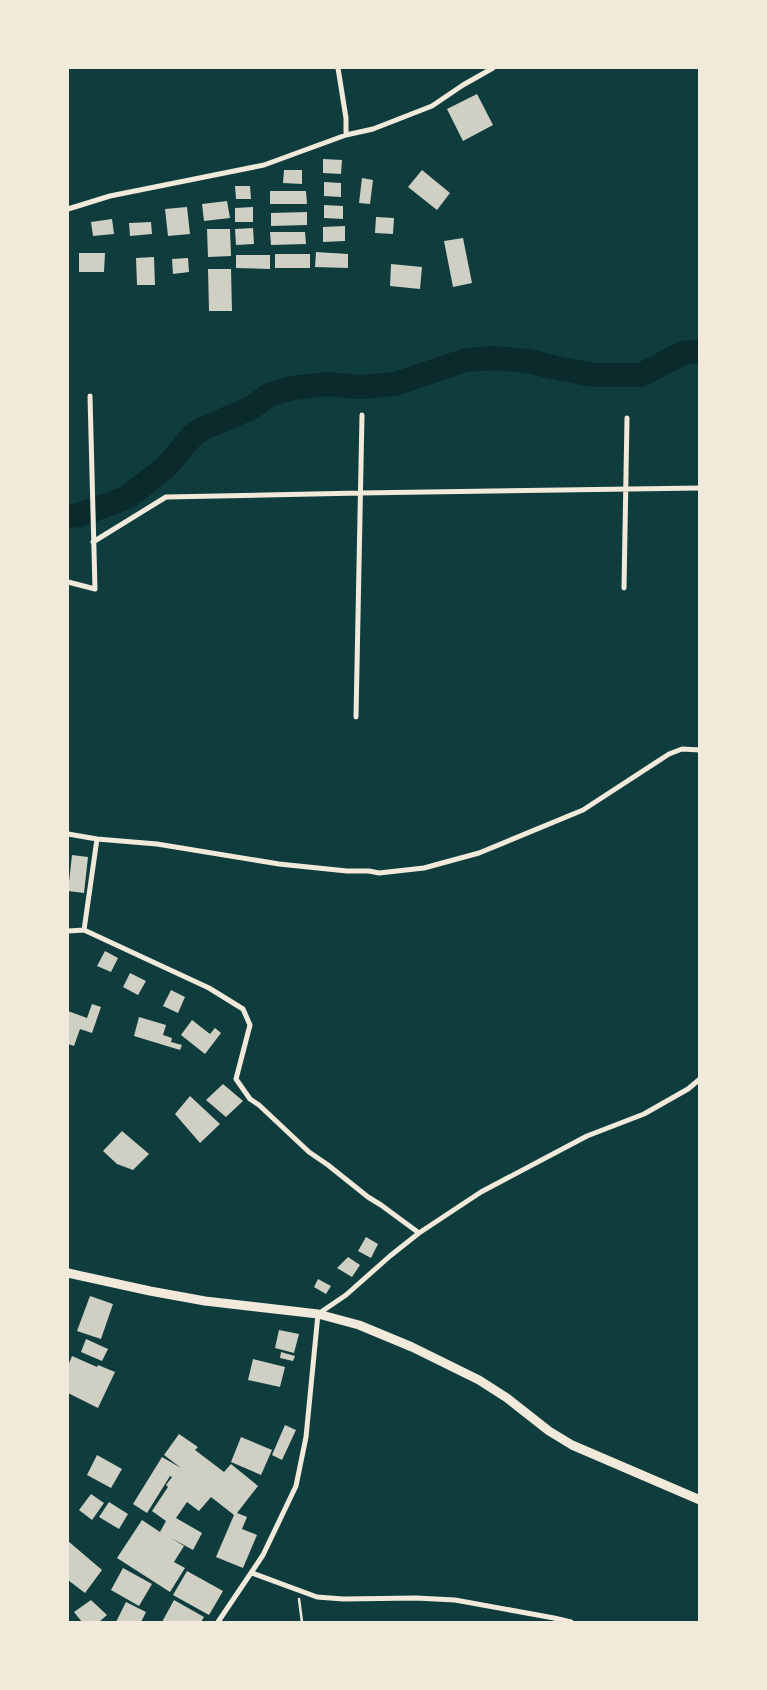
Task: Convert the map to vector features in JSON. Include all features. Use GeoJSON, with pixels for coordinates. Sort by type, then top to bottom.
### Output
{"type":"FeatureCollection","features":[{"type":"Feature","properties":{"kind":"street"},"geometry":{"type":"LineString","coordinates":[[338,68],[346,118],[346,135]]}},
{"type":"Feature","properties":{"kind":"street"},"geometry":{"type":"LineString","coordinates":[[68,209],[110,196],[264,165],[346,135],[373,129],[432,106],[494,68]]}},
{"type":"Feature","properties":{"kind":"street"},"geometry":{"type":"LineString","coordinates":[[68,582],[94,589],[90,396]]}},
{"type":"Feature","properties":{"kind":"street"},"geometry":{"type":"LineString","coordinates":[[356,717],[362,414]]}},
{"type":"Feature","properties":{"kind":"street"},"geometry":{"type":"LineString","coordinates":[[624,588],[627,418]]}},
{"type":"Feature","properties":{"kind":"street"},"geometry":{"type":"LineString","coordinates":[[93,542],[166,497],[360,492],[700,488]]}},
{"type":"Feature","properties":{"kind":"street"},"geometry":{"type":"LineString","coordinates":[[68,834],[98,839],[157,844],[279,864],[346,871],[369,870],[379,872],[424,868],[479,853],[583,810],[669,754],[682,749],[700,750]]}},
{"type":"Feature","properties":{"kind":"street"},"geometry":{"type":"LineString","coordinates":[[84,930],[98,839]]}},
{"type":"Feature","properties":{"kind":"street"},"geometry":{"type":"LineString","coordinates":[[68,931],[84,930],[209,988],[243,1009],[250,1025],[236,1079],[250,1099],[260,1105],[310,1152],[368,1197],[419,1233]]}},
{"type":"Feature","properties":{"kind":"street"},"geometry":{"type":"LineString","coordinates":[[318,1314],[346,1295],[419,1233],[481,1192],[587,1136],[644,1114],[688,1089],[700,1079]]}},
{"type":"Feature","properties":{"kind":"street"},"geometry":{"type":"LineString","coordinates":[[68,1273],[205,1301],[318,1314],[359,1325],[412,1347],[479,1380],[507,1398],[549,1431],[572,1445],[700,1500]]}},
{"type":"Feature","properties":{"kind":"street"},"geometry":{"type":"LineString","coordinates":[[218,1622],[264,1555],[296,1486],[306,1437],[318,1314]]}},
{"type":"Feature","properties":{"kind":"street"},"geometry":{"type":"LineString","coordinates":[[252,1573],[317,1597],[344,1600],[416,1598],[455,1600],[571,1622]]}},
{"type":"Feature","properties":{"kind":"path"},"geometry":{"type":"LineString","coordinates":[[298,1591],[302,1622]]}},
{"type":"Feature","properties":{"kind":"building"},"geometry":{"type":"Polygon","coordinates":[[[477,94],[493,125],[463,141],[447,109],[477,94]]]}},
{"type":"Feature","properties":{"kind":"building"},"geometry":{"type":"Polygon","coordinates":[[[323,159],[342,160],[341,174],[323,173],[323,159]]]}},
{"type":"Feature","properties":{"kind":"building"},"geometry":{"type":"Polygon","coordinates":[[[284,170],[302,170],[302,184],[283,183],[284,170]]]}},
{"type":"Feature","properties":{"kind":"building"},"geometry":{"type":"Polygon","coordinates":[[[422,170],[450,193],[437,210],[408,187],[422,170]]]}},
{"type":"Feature","properties":{"kind":"building"},"geometry":{"type":"Polygon","coordinates":[[[362,178],[373,180],[370,204],[359,203],[362,178]]]}},
{"type":"Feature","properties":{"kind":"building"},"geometry":{"type":"Polygon","coordinates":[[[324,182],[341,183],[341,197],[324,196],[324,182]]]}},
{"type":"Feature","properties":{"kind":"building"},"geometry":{"type":"Polygon","coordinates":[[[235,186],[250,186],[251,199],[236,199],[235,186]]]}},
{"type":"Feature","properties":{"kind":"building"},"geometry":{"type":"Polygon","coordinates":[[[270,191],[306,191],[307,204],[270,204],[270,191]]]}},
{"type":"Feature","properties":{"kind":"building"},"geometry":{"type":"Polygon","coordinates":[[[227,201],[230,218],[204,221],[202,204],[227,201]]]}},
{"type":"Feature","properties":{"kind":"building"},"geometry":{"type":"Polygon","coordinates":[[[324,205],[343,206],[343,219],[324,218],[324,205]]]}},
{"type":"Feature","properties":{"kind":"building"},"geometry":{"type":"Polygon","coordinates":[[[187,207],[190,234],[168,236],[165,209],[187,207]]]}},
{"type":"Feature","properties":{"kind":"building"},"geometry":{"type":"Polygon","coordinates":[[[253,207],[253,222],[235,222],[235,208],[253,207]]]}},
{"type":"Feature","properties":{"kind":"building"},"geometry":{"type":"Polygon","coordinates":[[[307,212],[307,225],[271,226],[271,213],[307,212]]]}},
{"type":"Feature","properties":{"kind":"building"},"geometry":{"type":"Polygon","coordinates":[[[376,217],[394,218],[393,234],[375,233],[376,217]]]}},
{"type":"Feature","properties":{"kind":"building"},"geometry":{"type":"Polygon","coordinates":[[[112,219],[114,234],[93,236],[91,222],[112,219]]]}},
{"type":"Feature","properties":{"kind":"building"},"geometry":{"type":"Polygon","coordinates":[[[151,222],[152,234],[130,236],[129,223],[151,222]]]}},
{"type":"Feature","properties":{"kind":"building"},"geometry":{"type":"Polygon","coordinates":[[[345,226],[345,241],[323,242],[323,227],[345,226]]]}},
{"type":"Feature","properties":{"kind":"building"},"geometry":{"type":"Polygon","coordinates":[[[253,228],[254,244],[236,245],[235,229],[253,228]]]}},
{"type":"Feature","properties":{"kind":"building"},"geometry":{"type":"Polygon","coordinates":[[[207,229],[230,229],[231,256],[208,257],[207,229]]]}},
{"type":"Feature","properties":{"kind":"building"},"geometry":{"type":"Polygon","coordinates":[[[270,232],[305,232],[306,244],[271,245],[270,232]]]}},
{"type":"Feature","properties":{"kind":"building"},"geometry":{"type":"Polygon","coordinates":[[[463,238],[472,283],[453,287],[444,241],[463,238]]]}},
{"type":"Feature","properties":{"kind":"building"},"geometry":{"type":"Polygon","coordinates":[[[316,252],[348,254],[348,268],[315,267],[316,252]]]}},
{"type":"Feature","properties":{"kind":"building"},"geometry":{"type":"Polygon","coordinates":[[[79,253],[105,253],[104,272],[79,272],[79,253]]]}},
{"type":"Feature","properties":{"kind":"building"},"geometry":{"type":"Polygon","coordinates":[[[275,254],[310,254],[310,268],[275,268],[275,254]]]}},
{"type":"Feature","properties":{"kind":"building"},"geometry":{"type":"Polygon","coordinates":[[[236,255],[270,255],[270,269],[236,268],[236,255]]]}},
{"type":"Feature","properties":{"kind":"building"},"geometry":{"type":"Polygon","coordinates":[[[154,257],[155,285],[137,285],[136,258],[154,257]]]}},
{"type":"Feature","properties":{"kind":"building"},"geometry":{"type":"Polygon","coordinates":[[[188,258],[189,272],[173,274],[172,259],[188,258]]]}},
{"type":"Feature","properties":{"kind":"building"},"geometry":{"type":"Polygon","coordinates":[[[391,264],[422,267],[420,289],[390,286],[391,264]]]}},
{"type":"Feature","properties":{"kind":"building"},"geometry":{"type":"Polygon","coordinates":[[[208,269],[231,269],[232,311],[209,311],[208,269]]]}},
{"type":"Feature","properties":{"kind":"building"},"geometry":{"type":"Polygon","coordinates":[[[72,855],[88,857],[84,893],[68,891],[72,855]]]}},
{"type":"Feature","properties":{"kind":"building"},"geometry":{"type":"Polygon","coordinates":[[[105,951],[118,958],[111,972],[97,966],[105,951]]]}},
{"type":"Feature","properties":{"kind":"building"},"geometry":{"type":"Polygon","coordinates":[[[130,973],[146,981],[138,995],[123,987],[130,973]]]}},
{"type":"Feature","properties":{"kind":"building"},"geometry":{"type":"Polygon","coordinates":[[[171,990],[185,997],[178,1013],[163,1006],[171,990]]]}},
{"type":"Feature","properties":{"kind":"building"},"geometry":{"type":"Polygon","coordinates":[[[92,1004],[101,1007],[92,1033],[80,1029],[74,1046],[68,1044],[68,1011],[87,1018],[92,1004]]]}},
{"type":"Feature","properties":{"kind":"building"},"geometry":{"type":"Polygon","coordinates":[[[139,1017],[166,1025],[163,1035],[172,1038],[171,1042],[182,1045],[180,1050],[134,1036],[139,1017]]]}},
{"type":"Feature","properties":{"kind":"building"},"geometry":{"type":"Polygon","coordinates":[[[192,1020],[210,1034],[215,1028],[221,1033],[205,1054],[181,1035],[192,1020]]]}},
{"type":"Feature","properties":{"kind":"building"},"geometry":{"type":"Polygon","coordinates":[[[223,1084],[243,1101],[226,1117],[206,1100],[223,1084]]]}},
{"type":"Feature","properties":{"kind":"building"},"geometry":{"type":"Polygon","coordinates":[[[190,1096],[220,1124],[200,1143],[175,1114],[190,1096]]]}},
{"type":"Feature","properties":{"kind":"building"},"geometry":{"type":"Polygon","coordinates":[[[122,1131],[149,1154],[133,1170],[117,1164],[103,1151],[122,1131]]]}},
{"type":"Feature","properties":{"kind":"building"},"geometry":{"type":"Polygon","coordinates":[[[366,1237],[378,1244],[371,1258],[358,1251],[366,1237]]]}},
{"type":"Feature","properties":{"kind":"building"},"geometry":{"type":"Polygon","coordinates":[[[348,1257],[360,1265],[352,1277],[337,1268],[348,1257]]]}},
{"type":"Feature","properties":{"kind":"building"},"geometry":{"type":"Polygon","coordinates":[[[318,1279],[331,1286],[326,1294],[314,1287],[318,1279]]]}},
{"type":"Feature","properties":{"kind":"building"},"geometry":{"type":"Polygon","coordinates":[[[90,1296],[113,1304],[101,1339],[77,1331],[90,1296]]]}},
{"type":"Feature","properties":{"kind":"building"},"geometry":{"type":"Polygon","coordinates":[[[279,1330],[299,1334],[294,1353],[275,1348],[279,1330]]]}},
{"type":"Feature","properties":{"kind":"building"},"geometry":{"type":"Polygon","coordinates":[[[86,1339],[108,1349],[102,1361],[81,1352],[86,1339]]]}},
{"type":"Feature","properties":{"kind":"building"},"geometry":{"type":"Polygon","coordinates":[[[281,1352],[295,1356],[293,1361],[280,1358],[281,1352]]]}},
{"type":"Feature","properties":{"kind":"building"},"geometry":{"type":"Polygon","coordinates":[[[72,1356],[97,1367],[98,1365],[115,1372],[98,1408],[68,1393],[68,1366],[72,1356]]]}},
{"type":"Feature","properties":{"kind":"building"},"geometry":{"type":"Polygon","coordinates":[[[253,1359],[285,1367],[280,1387],[248,1380],[253,1359]]]}},
{"type":"Feature","properties":{"kind":"building"},"geometry":{"type":"Polygon","coordinates":[[[285,1425],[296,1430],[282,1460],[272,1455],[285,1425]]]}},
{"type":"Feature","properties":{"kind":"building"},"geometry":{"type":"Polygon","coordinates":[[[179,1434],[198,1447],[195,1450],[224,1472],[231,1464],[258,1486],[237,1513],[247,1517],[242,1529],[257,1535],[243,1568],[216,1557],[234,1515],[211,1497],[199,1511],[187,1502],[176,1518],[202,1533],[193,1550],[171,1538],[184,1546],[174,1562],[185,1568],[170,1592],[117,1558],[142,1520],[160,1532],[166,1521],[152,1511],[168,1487],[166,1485],[172,1477],[170,1476],[147,1513],[133,1504],[162,1457],[181,1468],[164,1455],[179,1434]]]}},
{"type":"Feature","properties":{"kind":"building"},"geometry":{"type":"Polygon","coordinates":[[[241,1437],[272,1450],[261,1475],[231,1462],[241,1437]]]}},
{"type":"Feature","properties":{"kind":"building"},"geometry":{"type":"Polygon","coordinates":[[[97,1455],[122,1469],[111,1488],[87,1475],[97,1455]]]}},
{"type":"Feature","properties":{"kind":"building"},"geometry":{"type":"Polygon","coordinates":[[[91,1494],[104,1503],[92,1520],[79,1510],[91,1494]]]}},
{"type":"Feature","properties":{"kind":"building"},"geometry":{"type":"Polygon","coordinates":[[[109,1502],[128,1514],[119,1529],[99,1517],[109,1502]]]}},
{"type":"Feature","properties":{"kind":"building"},"geometry":{"type":"Polygon","coordinates":[[[68,1541],[102,1570],[85,1593],[68,1580],[68,1541]]]}},
{"type":"Feature","properties":{"kind":"building"},"geometry":{"type":"Polygon","coordinates":[[[123,1568],[152,1584],[139,1606],[111,1590],[123,1568]]]}},
{"type":"Feature","properties":{"kind":"building"},"geometry":{"type":"Polygon","coordinates":[[[187,1571],[223,1591],[209,1615],[173,1595],[187,1571]]]}},
{"type":"Feature","properties":{"kind":"building"},"geometry":{"type":"Polygon","coordinates":[[[91,1600],[107,1615],[99,1622],[82,1622],[74,1612],[91,1600]]]}},
{"type":"Feature","properties":{"kind":"building"},"geometry":{"type":"Polygon","coordinates":[[[174,1600],[204,1617],[201,1622],[162,1622],[174,1600]]]}},
{"type":"Feature","properties":{"kind":"building"},"geometry":{"type":"Polygon","coordinates":[[[126,1602],[146,1612],[141,1622],[116,1622],[126,1602]]]}},
{"type":"Feature","properties":{"kind":"waterway"},"geometry":{"type":"LineString","coordinates":[[68,516],[79,515],[128,497],[167,466],[192,436],[204,428],[251,408],[269,395],[292,388],[327,384],[360,387],[395,384],[466,360],[495,358],[528,361],[594,375],[641,375],[683,353],[700,351]]}}]}
